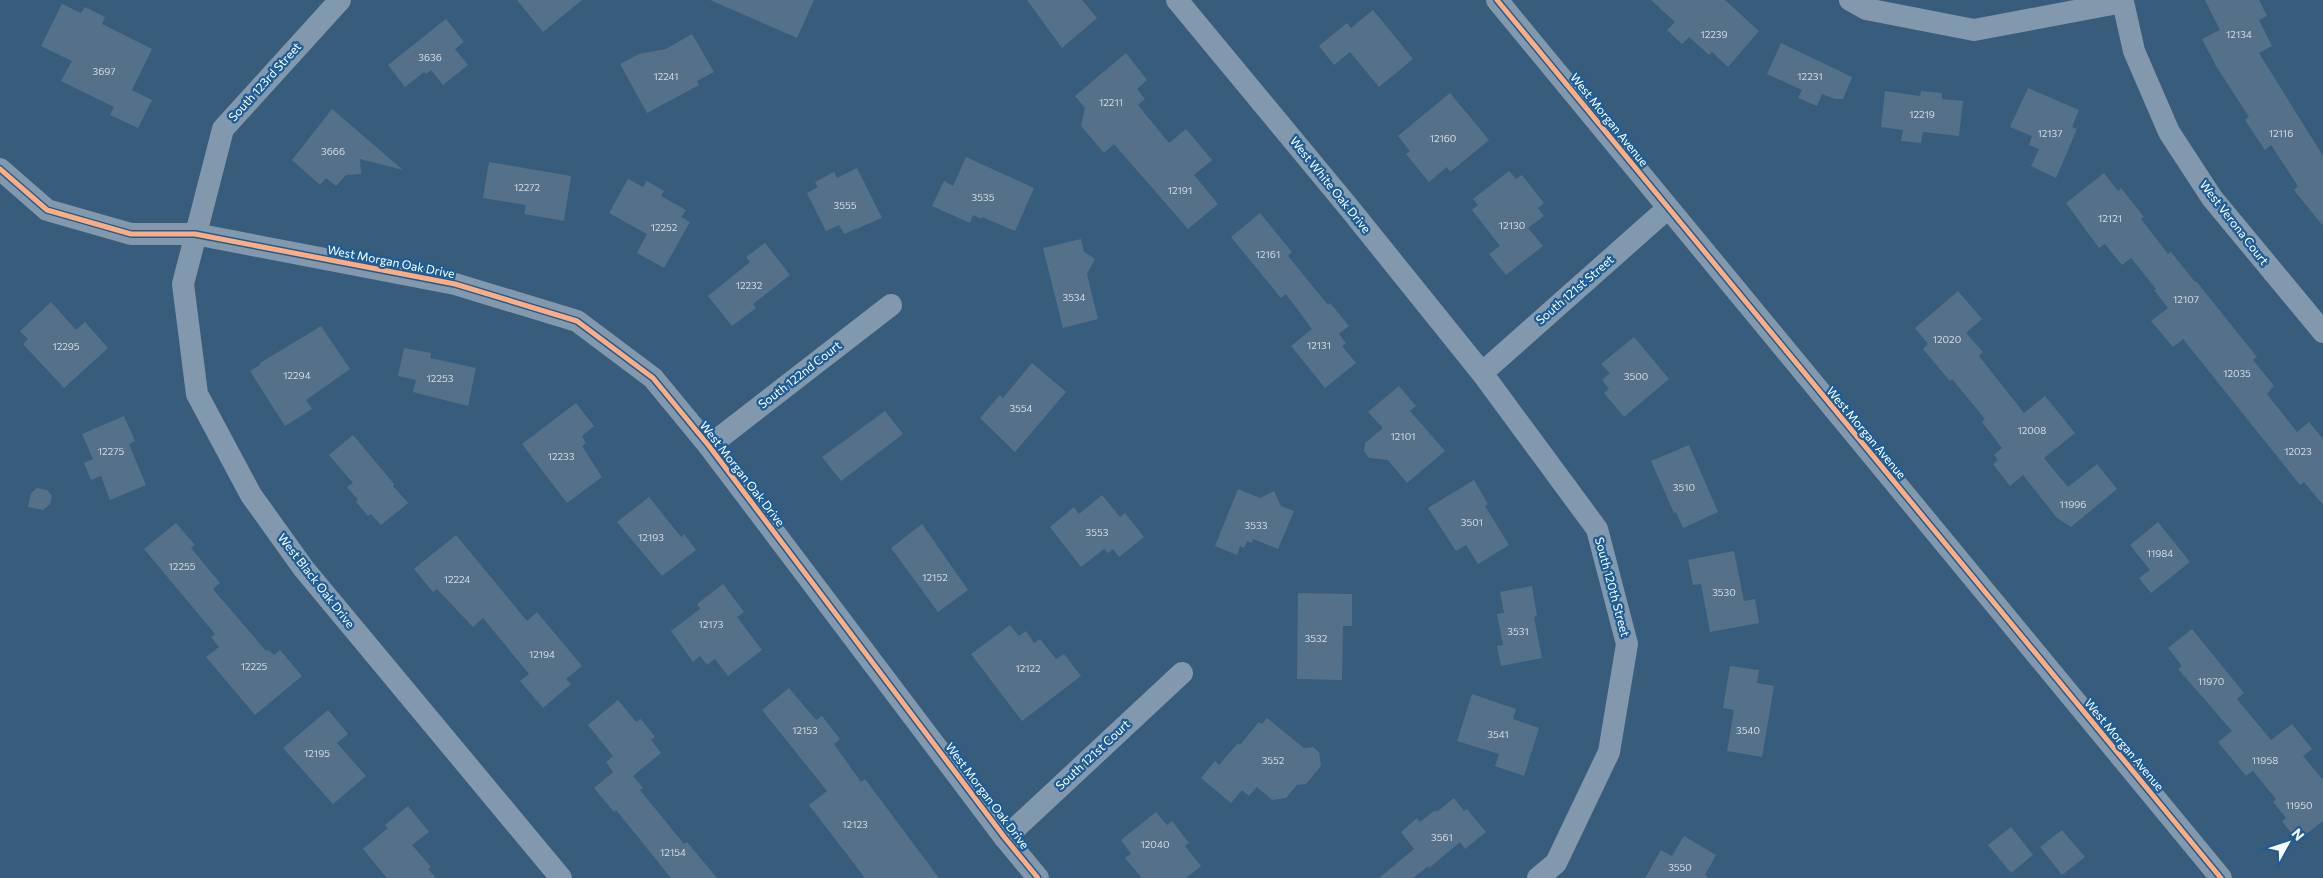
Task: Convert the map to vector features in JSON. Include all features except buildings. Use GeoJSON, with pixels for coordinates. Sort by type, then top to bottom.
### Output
{"type":"FeatureCollection","features":[{"type":"Feature","properties":{"kind":"street","name":"South 123rd Street"},"geometry":{"type":"LineString","coordinates":[[195,234],[223,129],[340,0]]}},
{"type":"Feature","properties":{"kind":"street","name":"West White Oak Drive"},"geometry":{"type":"LineString","coordinates":[[1177,0],[1350,209],[1482,373]]}},
{"type":"Feature","properties":{"kind":"street","name":"West Morgan Avenue"},"geometry":{"type":"LineString","coordinates":[[1497,0],[2220,878]]}},
{"type":"Feature","properties":{"kind":"street","name":"West Verona Court"},"geometry":{"type":"LineString","coordinates":[[1850,0],[1866,9],[1974,30],[2123,1],[2134,51],[2169,132],[2212,198],[2323,332]]}},
{"type":"Feature","properties":{"kind":"street","name":"West Morgan Oak Drive"},"geometry":{"type":"LineString","coordinates":[[0,170],[47,210],[130,234],[195,234],[455,284],[577,321],[652,378],[709,446],[1005,838],[1038,878]]}},
{"type":"Feature","properties":{"kind":"street","name":"South 121st Street"},"geometry":{"type":"LineString","coordinates":[[1482,373],[1668,208]]}},
{"type":"Feature","properties":{"kind":"street","name":"West Black Oak Drive"},"geometry":{"type":"LineString","coordinates":[[195,234],[183,284],[197,394],[251,495],[304,569],[561,878]]}},
{"type":"Feature","properties":{"kind":"street","name":"South 122nd Court"},"geometry":{"type":"LineString","coordinates":[[709,446],[892,305]]}},
{"type":"Feature","properties":{"kind":"street","name":"South 120th Street"},"geometry":{"type":"LineString","coordinates":[[1482,373],[1597,529],[1628,644],[1609,752],[1556,863],[1538,878]]}},
{"type":"Feature","properties":{"kind":"street","name":"South 121st Court"},"geometry":{"type":"LineString","coordinates":[[1005,838],[1182,673]]}},
{"type":"Feature","properties":{"kind":"cycle path"},"geometry":{"type":"LineString","coordinates":[[1497,0],[2221,878]]}},
{"type":"Feature","properties":{"kind":"cycle path"},"geometry":{"type":"LineString","coordinates":[[0,169],[47,210],[131,234],[195,234],[455,284],[577,321],[653,378],[709,446],[1005,838],[1038,878]]}}]}
